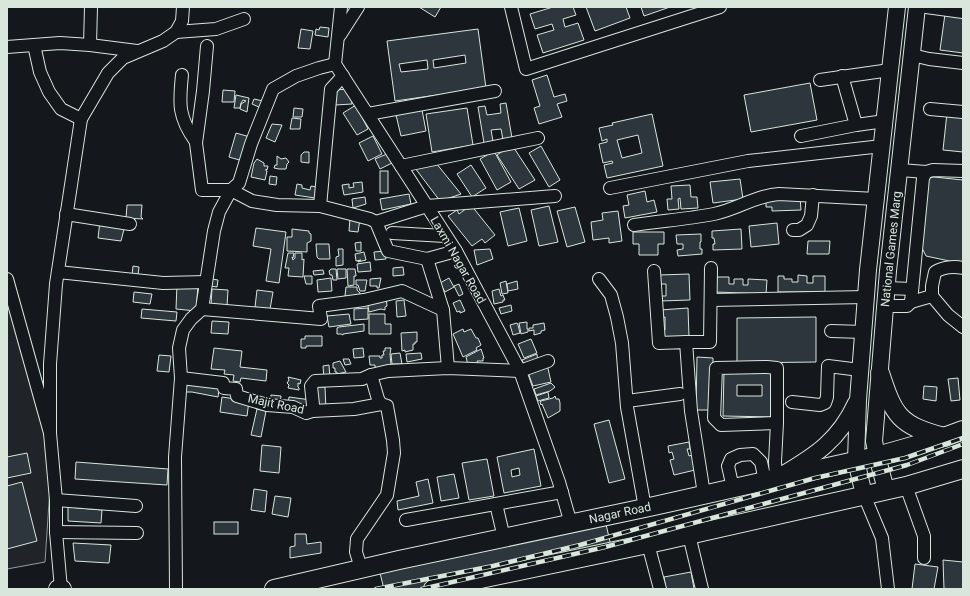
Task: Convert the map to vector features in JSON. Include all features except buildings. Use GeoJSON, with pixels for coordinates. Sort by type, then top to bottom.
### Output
{"type":"FeatureCollection","features":[{"type":"Feature","properties":{"kind":"highway"},"geometry":{"type":"LineString","coordinates":[[880,373],[888,400],[901,418],[923,432],[944,438]]}},
{"type":"Feature","properties":{"kind":"highway","name":"Nagar Road"},"geometry":{"type":"LineString","coordinates":[[274,589],[361,568],[645,508],[877,456],[944,438],[963,430]]}},
{"type":"Feature","properties":{"kind":"highway"},"geometry":{"type":"LineString","coordinates":[[434,589],[648,544],[906,486],[963,469]]}},
{"type":"Feature","properties":{"kind":"main road","name":"National Games Marg"},"geometry":{"type":"LineString","coordinates":[[864,495],[856,460],[860,370],[876,199],[898,7]]}},
{"type":"Feature","properties":{"kind":"main road","name":"National Games Marg"},"geometry":{"type":"LineString","coordinates":[[886,490],[874,441],[885,306],[917,7]]}},
{"type":"Feature","properties":{"kind":"main road"},"geometry":{"type":"LineString","coordinates":[[770,480],[810,458],[822,449],[842,428],[858,400]]}},
{"type":"Feature","properties":{"kind":"street"},"geometry":{"type":"LineString","coordinates":[[90,44],[91,7]]}},
{"type":"Feature","properties":{"kind":"street"},"geometry":{"type":"LineString","coordinates":[[60,589],[56,532],[56,500],[50,433],[50,364],[58,272],[81,119],[108,74],[123,58],[163,41],[176,32],[182,21],[183,7]]}},
{"type":"Feature","properties":{"kind":"street"},"geometry":{"type":"LineString","coordinates":[[176,589],[175,457],[181,378],[179,348],[183,330],[191,319],[202,309],[214,231],[219,212],[231,190],[239,183],[251,144],[273,89],[296,76],[335,64],[341,7]]}},
{"type":"Feature","properties":{"kind":"street"},"geometry":{"type":"LineString","coordinates":[[338,38],[358,7]]}},
{"type":"Feature","properties":{"kind":"street"},"geometry":{"type":"LineString","coordinates":[[511,7],[526,69],[720,7]]}},
{"type":"Feature","properties":{"kind":"street"},"geometry":{"type":"LineString","coordinates":[[926,7],[963,12]]}},
{"type":"Feature","properties":{"kind":"street"},"geometry":{"type":"LineString","coordinates":[[176,32],[216,29],[244,19]]}},
{"type":"Feature","properties":{"kind":"street"},"geometry":{"type":"LineString","coordinates":[[7,47],[60,43],[90,44],[137,51]]}},
{"type":"Feature","properties":{"kind":"street"},"geometry":{"type":"LineString","coordinates":[[34,44],[40,72],[49,92],[61,109],[81,119]]}},
{"type":"Feature","properties":{"kind":"street"},"geometry":{"type":"LineString","coordinates":[[207,46],[196,142],[202,190],[231,190],[252,202],[277,205],[320,206],[370,219],[376,222],[388,251],[427,259],[456,251]]}},
{"type":"Feature","properties":{"kind":"street"},"geometry":{"type":"LineString","coordinates":[[912,55],[929,59],[963,63]]}},
{"type":"Feature","properties":{"kind":"street","name":"Laxmi Nagar Road"},"geometry":{"type":"LineString","coordinates":[[335,64],[456,251],[520,370],[562,492],[571,524]]}},
{"type":"Feature","properties":{"kind":"street"},"geometry":{"type":"LineString","coordinates":[[820,80],[890,70]]}},
{"type":"Feature","properties":{"kind":"street"},"geometry":{"type":"LineString","coordinates":[[182,75],[180,110],[184,123],[196,142]]}},
{"type":"Feature","properties":{"kind":"street"},"geometry":{"type":"LineString","coordinates":[[320,206],[331,89],[343,76]]}},
{"type":"Feature","properties":{"kind":"street"},"geometry":{"type":"LineString","coordinates":[[842,76],[856,125]]}},
{"type":"Feature","properties":{"kind":"street"},"geometry":{"type":"LineString","coordinates":[[368,114],[495,91]]}},
{"type":"Feature","properties":{"kind":"street"},"geometry":{"type":"LineString","coordinates":[[930,109],[963,112]]}},
{"type":"Feature","properties":{"kind":"street"},"geometry":{"type":"LineString","coordinates":[[801,136],[885,121]]}},
{"type":"Feature","properties":{"kind":"street"},"geometry":{"type":"LineString","coordinates":[[401,166],[538,138]]}},
{"type":"Feature","properties":{"kind":"street"},"geometry":{"type":"LineString","coordinates":[[610,188],[748,160],[882,146]]}},
{"type":"Feature","properties":{"kind":"street"},"geometry":{"type":"LineString","coordinates":[[900,170],[926,172],[933,170],[963,171]]}},
{"type":"Feature","properties":{"kind":"street"},"geometry":{"type":"LineString","coordinates":[[911,302],[923,178],[926,172]]}},
{"type":"Feature","properties":{"kind":"street"},"geometry":{"type":"LineString","coordinates":[[634,225],[714,214],[767,195],[779,194],[876,199]]}},
{"type":"Feature","properties":{"kind":"street"},"geometry":{"type":"LineString","coordinates":[[376,222],[427,206],[555,196]]}},
{"type":"Feature","properties":{"kind":"street"},"geometry":{"type":"LineString","coordinates":[[793,230],[798,230],[807,225],[811,216],[813,196]]}},
{"type":"Feature","properties":{"kind":"street"},"geometry":{"type":"LineString","coordinates":[[66,214],[130,224]]}},
{"type":"Feature","properties":{"kind":"street"},"geometry":{"type":"LineString","coordinates":[[392,233],[445,236]]}},
{"type":"Feature","properties":{"kind":"street"},"geometry":{"type":"LineString","coordinates":[[427,259],[443,310],[448,368]]}},
{"type":"Feature","properties":{"kind":"street"},"geometry":{"type":"LineString","coordinates":[[654,271],[659,343],[710,342],[711,268]]}},
{"type":"Feature","properties":{"kind":"street"},"geometry":{"type":"LineString","coordinates":[[963,268],[942,268],[936,272],[932,286],[932,296],[948,316],[963,327]]}},
{"type":"Feature","properties":{"kind":"street"},"geometry":{"type":"LineString","coordinates":[[58,272],[163,283],[206,282]]}},
{"type":"Feature","properties":{"kind":"street"},"geometry":{"type":"LineString","coordinates":[[599,279],[611,295],[617,318],[622,343],[627,401],[645,508]]}},
{"type":"Feature","properties":{"kind":"street"},"geometry":{"type":"LineString","coordinates":[[7,280],[50,433]]}},
{"type":"Feature","properties":{"kind":"street"},"geometry":{"type":"LineString","coordinates":[[887,288],[912,289]]}},
{"type":"Feature","properties":{"kind":"street"},"geometry":{"type":"LineString","coordinates":[[202,309],[321,319],[319,306],[364,300],[402,291],[443,310]]}},
{"type":"Feature","properties":{"kind":"street"},"geometry":{"type":"LineString","coordinates":[[885,306],[907,306],[911,302],[932,296]]}},
{"type":"Feature","properties":{"kind":"street"},"geometry":{"type":"LineString","coordinates":[[711,300],[866,297]]}},
{"type":"Feature","properties":{"kind":"street"},"geometry":{"type":"LineString","coordinates":[[831,330],[863,332]]}},
{"type":"Feature","properties":{"kind":"street"},"geometry":{"type":"LineString","coordinates":[[686,342],[691,411],[704,494]]}},
{"type":"Feature","properties":{"kind":"street"},"geometry":{"type":"LineString","coordinates":[[312,411],[311,386],[315,381],[362,379],[370,374],[388,371],[448,368],[520,370],[548,361]]}},
{"type":"Feature","properties":{"kind":"street"},"geometry":{"type":"LineString","coordinates":[[770,480],[775,462],[778,423],[777,368],[767,366],[716,368],[714,418],[721,425],[778,423]]}},
{"type":"Feature","properties":{"kind":"street"},"geometry":{"type":"LineString","coordinates":[[792,402],[820,406],[825,403],[828,366],[860,370]]}},
{"type":"Feature","properties":{"kind":"street"},"geometry":{"type":"LineString","coordinates":[[361,568],[356,552],[357,539],[387,495],[394,453],[387,406],[381,404],[378,400],[370,374]]}},
{"type":"Feature","properties":{"kind":"street","name":"Majit Road"},"geometry":{"type":"LineString","coordinates":[[181,378],[223,383],[224,388],[236,389],[237,396],[267,405],[293,407],[306,412],[354,409],[381,404]]}},
{"type":"Feature","properties":{"kind":"street"},"geometry":{"type":"LineString","coordinates":[[627,401],[680,394]]}},
{"type":"Feature","properties":{"kind":"street"},"geometry":{"type":"LineString","coordinates":[[733,488],[728,466],[731,459],[740,455],[753,454],[761,462],[770,480]]}},
{"type":"Feature","properties":{"kind":"street"},"geometry":{"type":"LineString","coordinates":[[906,486],[924,536],[924,558]]}},
{"type":"Feature","properties":{"kind":"street"},"geometry":{"type":"LineString","coordinates":[[406,520],[562,492]]}},
{"type":"Feature","properties":{"kind":"street"},"geometry":{"type":"LineString","coordinates":[[864,495],[882,538],[888,589]]}},
{"type":"Feature","properties":{"kind":"street"},"geometry":{"type":"LineString","coordinates":[[56,500],[136,506]]}},
{"type":"Feature","properties":{"kind":"street"},"geometry":{"type":"LineString","coordinates":[[496,504],[504,538]]}},
{"type":"Feature","properties":{"kind":"street"},"geometry":{"type":"LineString","coordinates":[[56,532],[137,533]]}},
{"type":"Feature","properties":{"kind":"street"},"geometry":{"type":"LineString","coordinates":[[689,535],[702,589]]}},
{"type":"Feature","properties":{"kind":"street"},"geometry":{"type":"LineString","coordinates":[[648,544],[660,589]]}},
{"type":"Feature","properties":{"kind":"shaded area"},"geometry":{"type":"Polygon","coordinates":[[[7,292],[50,433],[50,488],[45,562],[7,569],[7,292]]]}},
{"type":"Feature","properties":{"kind":"railway"},"geometry":{"type":"LineString","coordinates":[[376,589],[493,566],[580,545],[815,478],[905,458],[963,438]]}},
{"type":"Feature","properties":{"kind":"railway"},"geometry":{"type":"LineString","coordinates":[[422,589],[605,547],[907,465],[963,444]]}}]}
